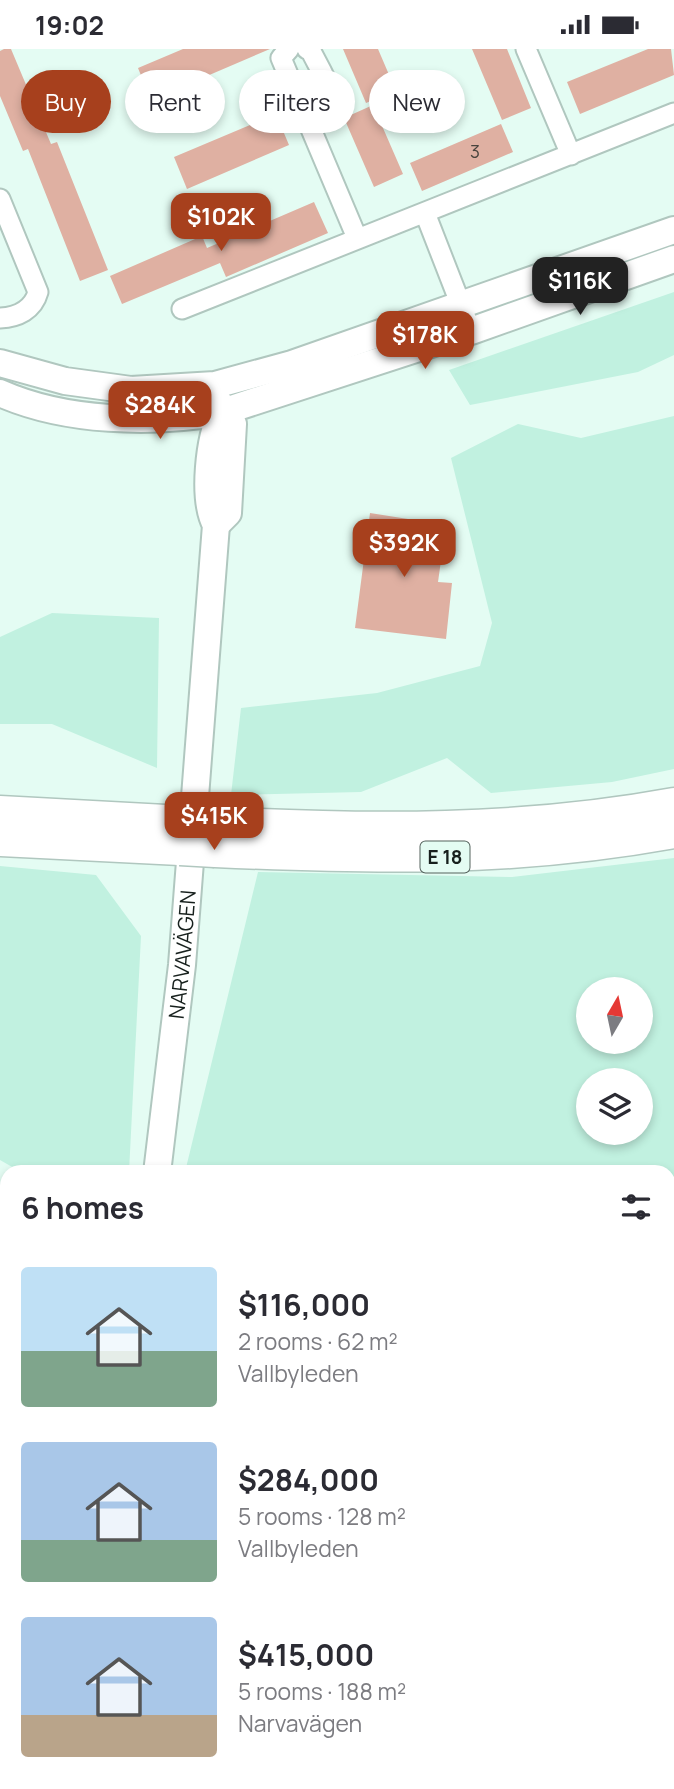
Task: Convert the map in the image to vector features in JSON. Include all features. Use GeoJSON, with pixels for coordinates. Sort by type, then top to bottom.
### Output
{"type":"FeatureCollection","features":[{"type":"Feature","properties":{"kind":"highway","name":"E 18"},"geometry":{"type":"LineString","coordinates":[[0,810],[352,829],[475,827],[564,819],[674,803]]}},
{"type":"Feature","properties":{"kind":"highway","name":"E 18"},"geometry":{"type":"LineString","coordinates":[[0,841],[379,859],[495,856],[596,846],[674,834]]}},
{"type":"Feature","properties":{"kind":"main road"},"geometry":{"type":"LineString","coordinates":[[0,363],[65,381],[131,390],[215,384],[292,364],[674,230]]}},
{"type":"Feature","properties":{"kind":"main road"},"geometry":{"type":"LineString","coordinates":[[0,393],[68,412],[101,416],[178,417],[222,412],[471,331],[674,259]]}},
{"type":"Feature","properties":{"kind":"main road","name":"NARVAVÄGEN"},"geometry":{"type":"LineString","coordinates":[[215,384],[222,412],[233,424],[228,513],[216,524]]}},
{"type":"Feature","properties":{"kind":"main road","name":"NARVAVÄGEN"},"geometry":{"type":"LineString","coordinates":[[158,1165],[182,965],[216,524],[210,513],[211,451],[214,429],[222,412]]}},
{"type":"Feature","properties":{"kind":"main road"},"geometry":{"type":"LineString","coordinates":[[178,417],[200,432],[211,451]]}},
{"type":"Feature","properties":{"kind":"street"},"geometry":{"type":"LineString","coordinates":[[286,70],[281,58],[289,49]]}},
{"type":"Feature","properties":{"kind":"street"},"geometry":{"type":"LineString","coordinates":[[307,49],[311,51],[320,70]]}},
{"type":"Feature","properties":{"kind":"street"},"geometry":{"type":"LineString","coordinates":[[526,49],[571,156]]}},
{"type":"Feature","properties":{"kind":"street"},"geometry":{"type":"LineString","coordinates":[[182,309],[674,113]]}},
{"type":"Feature","properties":{"kind":"street"},"geometry":{"type":"LineString","coordinates":[[312,133],[357,238]]}},
{"type":"Feature","properties":{"kind":"street"},"geometry":{"type":"LineString","coordinates":[[0,198],[38,292],[27,309],[15,317],[0,318]]}},
{"type":"Feature","properties":{"kind":"street"},"geometry":{"type":"LineString","coordinates":[[425,213],[471,331]]}},
{"type":"Feature","properties":{"kind":"green space"},"geometry":{"type":"Polygon","coordinates":[[[674,292],[674,355],[638,372],[470,405],[449,370],[674,292]]]}},
{"type":"Feature","properties":{"kind":"green space"},"geometry":{"type":"Polygon","coordinates":[[[674,416],[674,769],[612,782],[491,793],[447,758],[361,792],[231,795],[241,708],[377,693],[480,666],[492,623],[451,458],[518,424],[581,438],[674,416]]]}},
{"type":"Feature","properties":{"kind":"green space"},"geometry":{"type":"Polygon","coordinates":[[[52,613],[159,618],[157,768],[52,724],[0,724],[0,637],[52,613]]]}},
{"type":"Feature","properties":{"kind":"green space"},"geometry":{"type":"Polygon","coordinates":[[[674,858],[674,1165],[187,1165],[258,872],[512,877],[674,858]]]}},
{"type":"Feature","properties":{"kind":"green space"},"geometry":{"type":"Polygon","coordinates":[[[0,866],[96,875],[141,936],[129,1165],[9,1165],[0,1160],[0,866]]]}},
{"type":"Feature","properties":{"kind":"building"},"geometry":{"type":"Polygon","coordinates":[[[11,49],[21,73],[21,133],[46,133],[51,144],[57,142],[108,270],[80,281],[28,149],[23,151],[0,96],[0,51],[11,49]]]}},
{"type":"Feature","properties":{"kind":"building"},"geometry":{"type":"Polygon","coordinates":[[[183,49],[270,49],[221,70],[138,68],[183,49]]]}},
{"type":"Feature","properties":{"kind":"building"},"geometry":{"type":"Polygon","coordinates":[[[343,49],[378,49],[387,70],[369,70],[369,102],[366,103],[355,77],[355,70],[352,70],[343,49]]]}},
{"type":"Feature","properties":{"kind":"building"},"geometry":{"type":"Polygon","coordinates":[[[472,49],[507,49],[531,108],[502,120],[472,49]]]}},
{"type":"Feature","properties":{"kind":"building"},"geometry":{"type":"Polygon","coordinates":[[[648,49],[671,49],[674,75],[580,114],[567,82],[648,49]]]}},
{"type":"Feature","properties":{"kind":"building"},"geometry":{"type":"Polygon","coordinates":[[[369,107],[369,133],[385,133],[403,174],[374,187],[351,133],[355,133],[355,113],[369,107]]]}},
{"type":"Feature","properties":{"kind":"building"},"geometry":{"type":"Polygon","coordinates":[[[501,124],[513,152],[422,191],[410,163],[501,124]]]}},
{"type":"Feature","properties":{"kind":"building"},"geometry":{"type":"Polygon","coordinates":[[[239,130],[239,133],[284,133],[289,145],[187,189],[174,157],[239,130]]]}},
{"type":"Feature","properties":{"kind":"building"},"geometry":{"type":"Polygon","coordinates":[[[314,202],[328,233],[226,277],[220,263],[122,304],[110,276],[202,236],[207,248],[314,202]]]}},
{"type":"Feature","properties":{"kind":"building"},"geometry":{"type":"Polygon","coordinates":[[[370,513],[446,525],[438,582],[452,583],[446,639],[355,628],[370,513]]]}}]}
